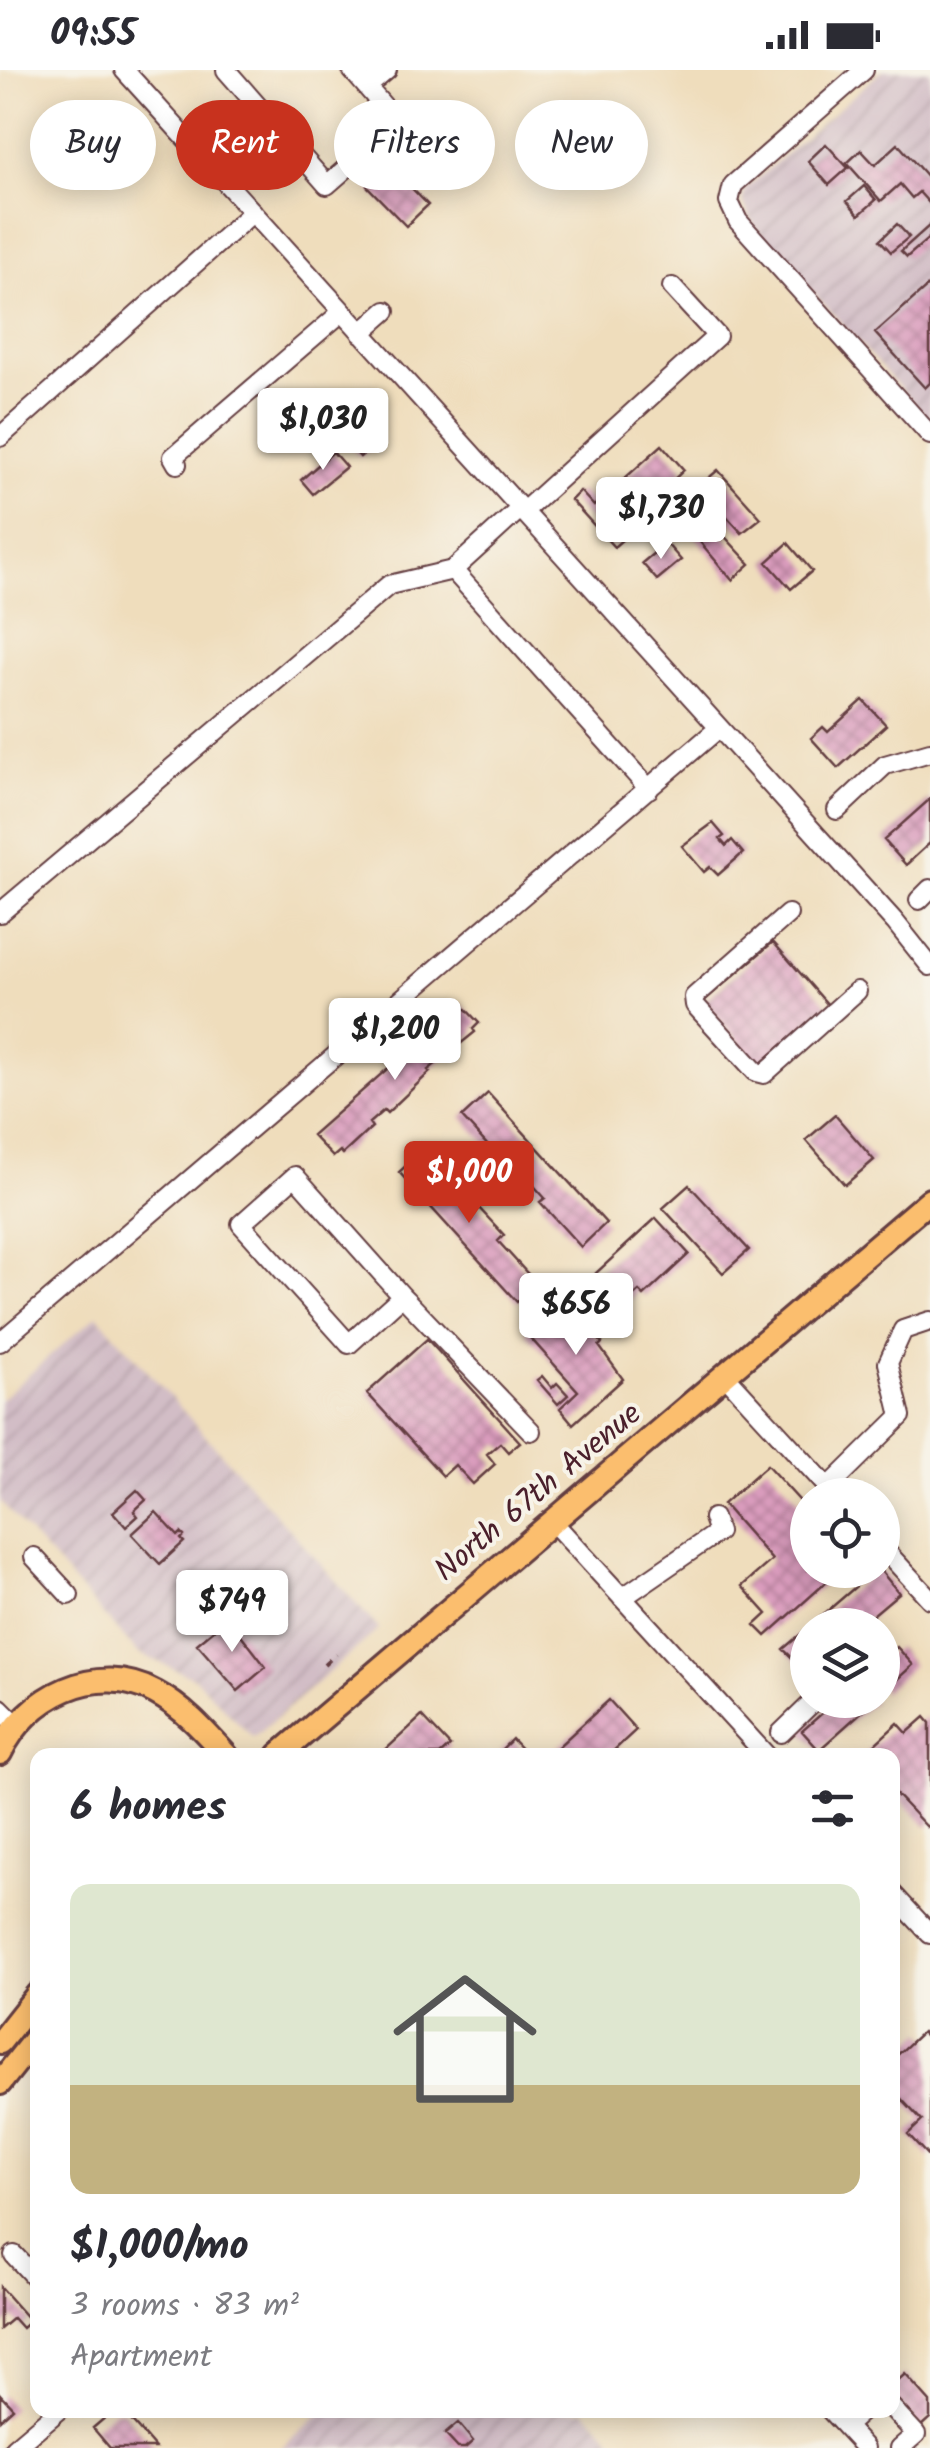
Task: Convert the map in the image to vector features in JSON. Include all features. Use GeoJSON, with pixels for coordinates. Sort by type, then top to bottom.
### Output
{"type":"FeatureCollection","features":[{"type":"Feature","properties":{"kind":"main road","name":"North 67th Avenue"},"geometry":{"type":"LineString","coordinates":[[287,1748],[930,1200]]}},
{"type":"Feature","properties":{"kind":"main road"},"geometry":{"type":"LineString","coordinates":[[0,1753],[8,1716],[30,1710],[78,1685],[114,1681],[154,1691],[186,1714],[219,1748]]}},
{"type":"Feature","properties":{"kind":"main road"},"geometry":{"type":"LineString","coordinates":[[0,2042],[30,2004]]}},
{"type":"Feature","properties":{"kind":"main road"},"geometry":{"type":"LineString","coordinates":[[0,2083],[30,2045]]}},
{"type":"Feature","properties":{"kind":"street"},"geometry":{"type":"LineString","coordinates":[[124,70],[930,966]]}},
{"type":"Feature","properties":{"kind":"street"},"geometry":{"type":"LineString","coordinates":[[226,70],[327,185],[398,123],[352,70]]}},
{"type":"Feature","properties":{"kind":"street"},"geometry":{"type":"LineString","coordinates":[[367,88],[388,70]]}},
{"type":"Feature","properties":{"kind":"street"},"geometry":{"type":"LineString","coordinates":[[864,70],[733,184],[729,202],[738,222],[930,434]]}},
{"type":"Feature","properties":{"kind":"street"},"geometry":{"type":"LineString","coordinates":[[0,437],[252,212]]}},
{"type":"Feature","properties":{"kind":"street"},"geometry":{"type":"LineString","coordinates":[[0,913],[389,585],[453,570],[717,336],[672,287]]}},
{"type":"Feature","properties":{"kind":"street"},"geometry":{"type":"LineString","coordinates":[[361,333],[386,311]]}},
{"type":"Feature","properties":{"kind":"street"},"geometry":{"type":"LineString","coordinates":[[176,464],[173,457],[203,428],[273,374],[342,312]]}},
{"type":"Feature","properties":{"kind":"street"},"geometry":{"type":"LineString","coordinates":[[453,570],[649,789]]}},
{"type":"Feature","properties":{"kind":"street"},"geometry":{"type":"LineString","coordinates":[[0,1342],[719,728]]}},
{"type":"Feature","properties":{"kind":"street"},"geometry":{"type":"LineString","coordinates":[[837,810],[885,765],[930,752]]}},
{"type":"Feature","properties":{"kind":"street"},"geometry":{"type":"LineString","coordinates":[[788,914],[694,997],[695,1005],[756,1072],[764,1074],[857,991]]}},
{"type":"Feature","properties":{"kind":"street"},"geometry":{"type":"LineString","coordinates":[[402,1296],[349,1344],[241,1224],[294,1176],[531,1430]]}},
{"type":"Feature","properties":{"kind":"street"},"geometry":{"type":"LineString","coordinates":[[844,1478],[901,1416],[888,1363],[903,1330],[930,1320]]}},
{"type":"Feature","properties":{"kind":"street"},"geometry":{"type":"LineString","coordinates":[[724,1374],[820,1478]]}},
{"type":"Feature","properties":{"kind":"street"},"geometry":{"type":"LineString","coordinates":[[622,1598],[718,1532],[713,1518]]}},
{"type":"Feature","properties":{"kind":"street"},"geometry":{"type":"LineString","coordinates":[[552,1521],[760,1748]]}},
{"type":"Feature","properties":{"kind":"street"},"geometry":{"type":"LineString","coordinates":[[34,1556],[69,1594]]}},
{"type":"Feature","properties":{"kind":"street"},"geometry":{"type":"LineString","coordinates":[[900,1566],[930,1598]]}},
{"type":"Feature","properties":{"kind":"street"},"geometry":{"type":"LineString","coordinates":[[781,1733],[797,1718]]}},
{"type":"Feature","properties":{"kind":"street"},"geometry":{"type":"LineString","coordinates":[[900,1902],[930,1934]]}},
{"type":"Feature","properties":{"kind":"street"},"geometry":{"type":"LineString","coordinates":[[14,2255],[30,2272]]}},
{"type":"Feature","properties":{"kind":"street"},"geometry":{"type":"LineString","coordinates":[[900,2417],[916,2434],[900,2448]]}},
{"type":"Feature","properties":{"kind":"street"},"geometry":{"type":"LineString","coordinates":[[14,2448],[50,2418]]}},
{"type":"Feature","properties":{"kind":"street"},"geometry":{"type":"LineString","coordinates":[[838,2418],[865,2448]]}},
{"type":"Feature","properties":{"kind":"street"},"geometry":{"type":"LineString","coordinates":[[845,2426],[854,2418]]}},
{"type":"Feature","properties":{"kind":"path"},"geometry":{"type":"LineString","coordinates":[[324,1664],[336,1654]]}},
{"type":"Feature","properties":{"kind":"shaded area"},"geometry":{"type":"Polygon","coordinates":[[[883,70],[930,70],[930,421],[770,245],[753,224],[742,200],[745,189],[883,70]]]}},
{"type":"Feature","properties":{"kind":"shaded area"},"geometry":{"type":"Polygon","coordinates":[[[97,1315],[379,1629],[253,1738],[195,1678],[138,1653],[0,1501],[0,1400],[97,1315]]]}},
{"type":"Feature","properties":{"kind":"shaded area"},"geometry":{"type":"Polygon","coordinates":[[[316,2418],[593,2418],[621,2448],[281,2448],[316,2418]]]}},
{"type":"Feature","properties":{"kind":"building"},"geometry":{"type":"Polygon","coordinates":[[[826,144],[848,168],[829,185],[808,161],[826,144]]]}},
{"type":"Feature","properties":{"kind":"building"},"geometry":{"type":"Polygon","coordinates":[[[898,144],[930,180],[930,204],[919,192],[912,198],[900,184],[881,201],[847,163],[861,150],[875,165],[898,144]]]}},
{"type":"Feature","properties":{"kind":"building"},"geometry":{"type":"Polygon","coordinates":[[[864,186],[876,200],[859,215],[847,201],[864,186]]]}},
{"type":"Feature","properties":{"kind":"building"},"geometry":{"type":"Polygon","coordinates":[[[371,190],[413,190],[428,205],[406,226],[371,190]]]}},
{"type":"Feature","properties":{"kind":"building"},"geometry":{"type":"Polygon","coordinates":[[[897,224],[909,237],[891,252],[880,240],[897,224]]]}},
{"type":"Feature","properties":{"kind":"building"},"geometry":{"type":"Polygon","coordinates":[[[930,225],[930,237],[907,257],[901,251],[930,225]]]}},
{"type":"Feature","properties":{"kind":"building"},"geometry":{"type":"Polygon","coordinates":[[[930,284],[930,383],[925,388],[875,333],[930,284]]]}},
{"type":"Feature","properties":{"kind":"building"},"geometry":{"type":"Polygon","coordinates":[[[360,420],[379,441],[360,457],[342,436],[360,420]]]}},
{"type":"Feature","properties":{"kind":"building"},"geometry":{"type":"Polygon","coordinates":[[[662,445],[684,470],[651,501],[658,508],[614,547],[571,500],[580,491],[594,506],[662,445]]]}},
{"type":"Feature","properties":{"kind":"building"},"geometry":{"type":"Polygon","coordinates":[[[333,452],[346,467],[313,494],[301,480],[333,452]]]}},
{"type":"Feature","properties":{"kind":"building"},"geometry":{"type":"Polygon","coordinates":[[[718,470],[761,518],[742,533],[699,486],[718,470]]]}},
{"type":"Feature","properties":{"kind":"building"},"geometry":{"type":"Polygon","coordinates":[[[705,515],[750,564],[732,580],[689,529],[705,515]]]}},
{"type":"Feature","properties":{"kind":"building"},"geometry":{"type":"Polygon","coordinates":[[[666,543],[681,560],[657,580],[642,563],[666,543]]]}},
{"type":"Feature","properties":{"kind":"building"},"geometry":{"type":"Polygon","coordinates":[[[788,543],[812,571],[791,589],[767,562],[788,543]]]}},
{"type":"Feature","properties":{"kind":"building"},"geometry":{"type":"Polygon","coordinates":[[[863,700],[886,725],[838,768],[811,738],[823,727],[828,732],[863,700]]]}},
{"type":"Feature","properties":{"kind":"building"},"geometry":{"type":"Polygon","coordinates":[[[930,799],[930,843],[906,865],[884,840],[930,799]]]}},
{"type":"Feature","properties":{"kind":"building"},"geometry":{"type":"Polygon","coordinates":[[[713,823],[724,836],[720,839],[726,846],[732,840],[743,853],[718,875],[710,867],[704,872],[682,846],[713,823]]]}},
{"type":"Feature","properties":{"kind":"building"},"geometry":{"type":"Polygon","coordinates":[[[773,942],[828,1005],[759,1065],[704,1001],[773,942]]]}},
{"type":"Feature","properties":{"kind":"building"},"geometry":{"type":"Polygon","coordinates":[[[461,1004],[479,1023],[473,1029],[475,1032],[428,1070],[387,1113],[384,1110],[369,1123],[372,1127],[343,1154],[340,1151],[333,1157],[312,1135],[461,1004]]]}},
{"type":"Feature","properties":{"kind":"building"},"geometry":{"type":"Polygon","coordinates":[[[488,1093],[606,1223],[581,1247],[540,1202],[545,1198],[507,1156],[501,1160],[462,1117],[488,1093]]]}},
{"type":"Feature","properties":{"kind":"building"},"geometry":{"type":"Polygon","coordinates":[[[835,1115],[874,1160],[845,1185],[806,1140],[835,1115]]]}},
{"type":"Feature","properties":{"kind":"building"},"geometry":{"type":"Polygon","coordinates":[[[420,1153],[504,1235],[498,1241],[537,1284],[517,1302],[399,1172],[420,1153]]]}},
{"type":"Feature","properties":{"kind":"building"},"geometry":{"type":"Polygon","coordinates":[[[689,1185],[749,1250],[723,1273],[663,1208],[689,1185]]]}},
{"type":"Feature","properties":{"kind":"building"},"geometry":{"type":"Polygon","coordinates":[[[656,1218],[689,1254],[644,1296],[639,1291],[625,1304],[596,1273],[656,1218]]]}},
{"type":"Feature","properties":{"kind":"building"},"geometry":{"type":"Polygon","coordinates":[[[563,1300],[602,1343],[599,1346],[623,1379],[573,1424],[560,1408],[578,1391],[526,1333],[563,1300]]]}},
{"type":"Feature","properties":{"kind":"building"},"geometry":{"type":"Polygon","coordinates":[[[427,1339],[520,1442],[508,1452],[500,1443],[487,1454],[495,1464],[473,1484],[455,1465],[443,1476],[367,1393],[427,1339]]]}},
{"type":"Feature","properties":{"kind":"building"},"geometry":{"type":"Polygon","coordinates":[[[542,1376],[552,1388],[557,1383],[568,1395],[558,1404],[537,1380],[542,1376]]]}},
{"type":"Feature","properties":{"kind":"building"},"geometry":{"type":"Polygon","coordinates":[[[767,1465],[790,1490],[790,1588],[820,1588],[797,1608],[790,1608],[790,1615],[766,1636],[755,1625],[767,1614],[742,1586],[772,1560],[723,1504],[767,1465]]]}},
{"type":"Feature","properties":{"kind":"building"},"geometry":{"type":"Polygon","coordinates":[[[137,1490],[146,1500],[134,1511],[138,1516],[126,1527],[113,1512],[137,1490]]]}},
{"type":"Feature","properties":{"kind":"building"},"geometry":{"type":"Polygon","coordinates":[[[156,1512],[178,1536],[184,1536],[184,1542],[160,1564],[132,1534],[156,1512]]]}},
{"type":"Feature","properties":{"kind":"building"},"geometry":{"type":"Polygon","coordinates":[[[854,1588],[895,1588],[899,1593],[881,1608],[831,1608],[854,1588]]]}},
{"type":"Feature","properties":{"kind":"building"},"geometry":{"type":"Polygon","coordinates":[[[228,1618],[266,1667],[238,1691],[197,1644],[228,1618]]]}},
{"type":"Feature","properties":{"kind":"building"},"geometry":{"type":"Polygon","coordinates":[[[900,1650],[913,1665],[900,1677],[900,1650]]]}},
{"type":"Feature","properties":{"kind":"building"},"geometry":{"type":"Polygon","coordinates":[[[609,1700],[636,1730],[617,1748],[557,1748],[609,1700]]]}},
{"type":"Feature","properties":{"kind":"building"},"geometry":{"type":"Polygon","coordinates":[[[422,1716],[450,1746],[448,1748],[388,1748],[422,1716]]]}},
{"type":"Feature","properties":{"kind":"building"},"geometry":{"type":"Polygon","coordinates":[[[925,1717],[930,1723],[927,1827],[900,1798],[900,1748],[871,1748],[898,1723],[907,1733],[925,1717]]]}},
{"type":"Feature","properties":{"kind":"building"},"geometry":{"type":"Polygon","coordinates":[[[817,1718],[855,1718],[821,1748],[802,1731],[817,1718]]]}},
{"type":"Feature","properties":{"kind":"building"},"geometry":{"type":"Polygon","coordinates":[[[512,1739],[520,1748],[503,1748],[512,1739]]]}},
{"type":"Feature","properties":{"kind":"building"},"geometry":{"type":"Polygon","coordinates":[[[922,2032],[930,2040],[930,2158],[908,2134],[922,2121],[900,2098],[900,2053],[922,2032]]]}},
{"type":"Feature","properties":{"kind":"building"},"geometry":{"type":"Polygon","coordinates":[[[0,2287],[30,2321],[22,2328],[13,2318],[0,2329],[0,2287]]]}},
{"type":"Feature","properties":{"kind":"building"},"geometry":{"type":"Polygon","coordinates":[[[905,2374],[930,2402],[930,2418],[920,2427],[900,2406],[900,2379],[905,2374]]]}},
{"type":"Feature","properties":{"kind":"building"},"geometry":{"type":"Polygon","coordinates":[[[0,2394],[13,2408],[0,2420],[0,2394]]]}},
{"type":"Feature","properties":{"kind":"building"},"geometry":{"type":"Polygon","coordinates":[[[105,2418],[129,2418],[155,2448],[110,2448],[93,2428],[105,2418]]]}},
{"type":"Feature","properties":{"kind":"building"},"geometry":{"type":"Polygon","coordinates":[[[458,2423],[473,2441],[465,2448],[458,2448],[445,2434],[458,2423]]]}}]}
